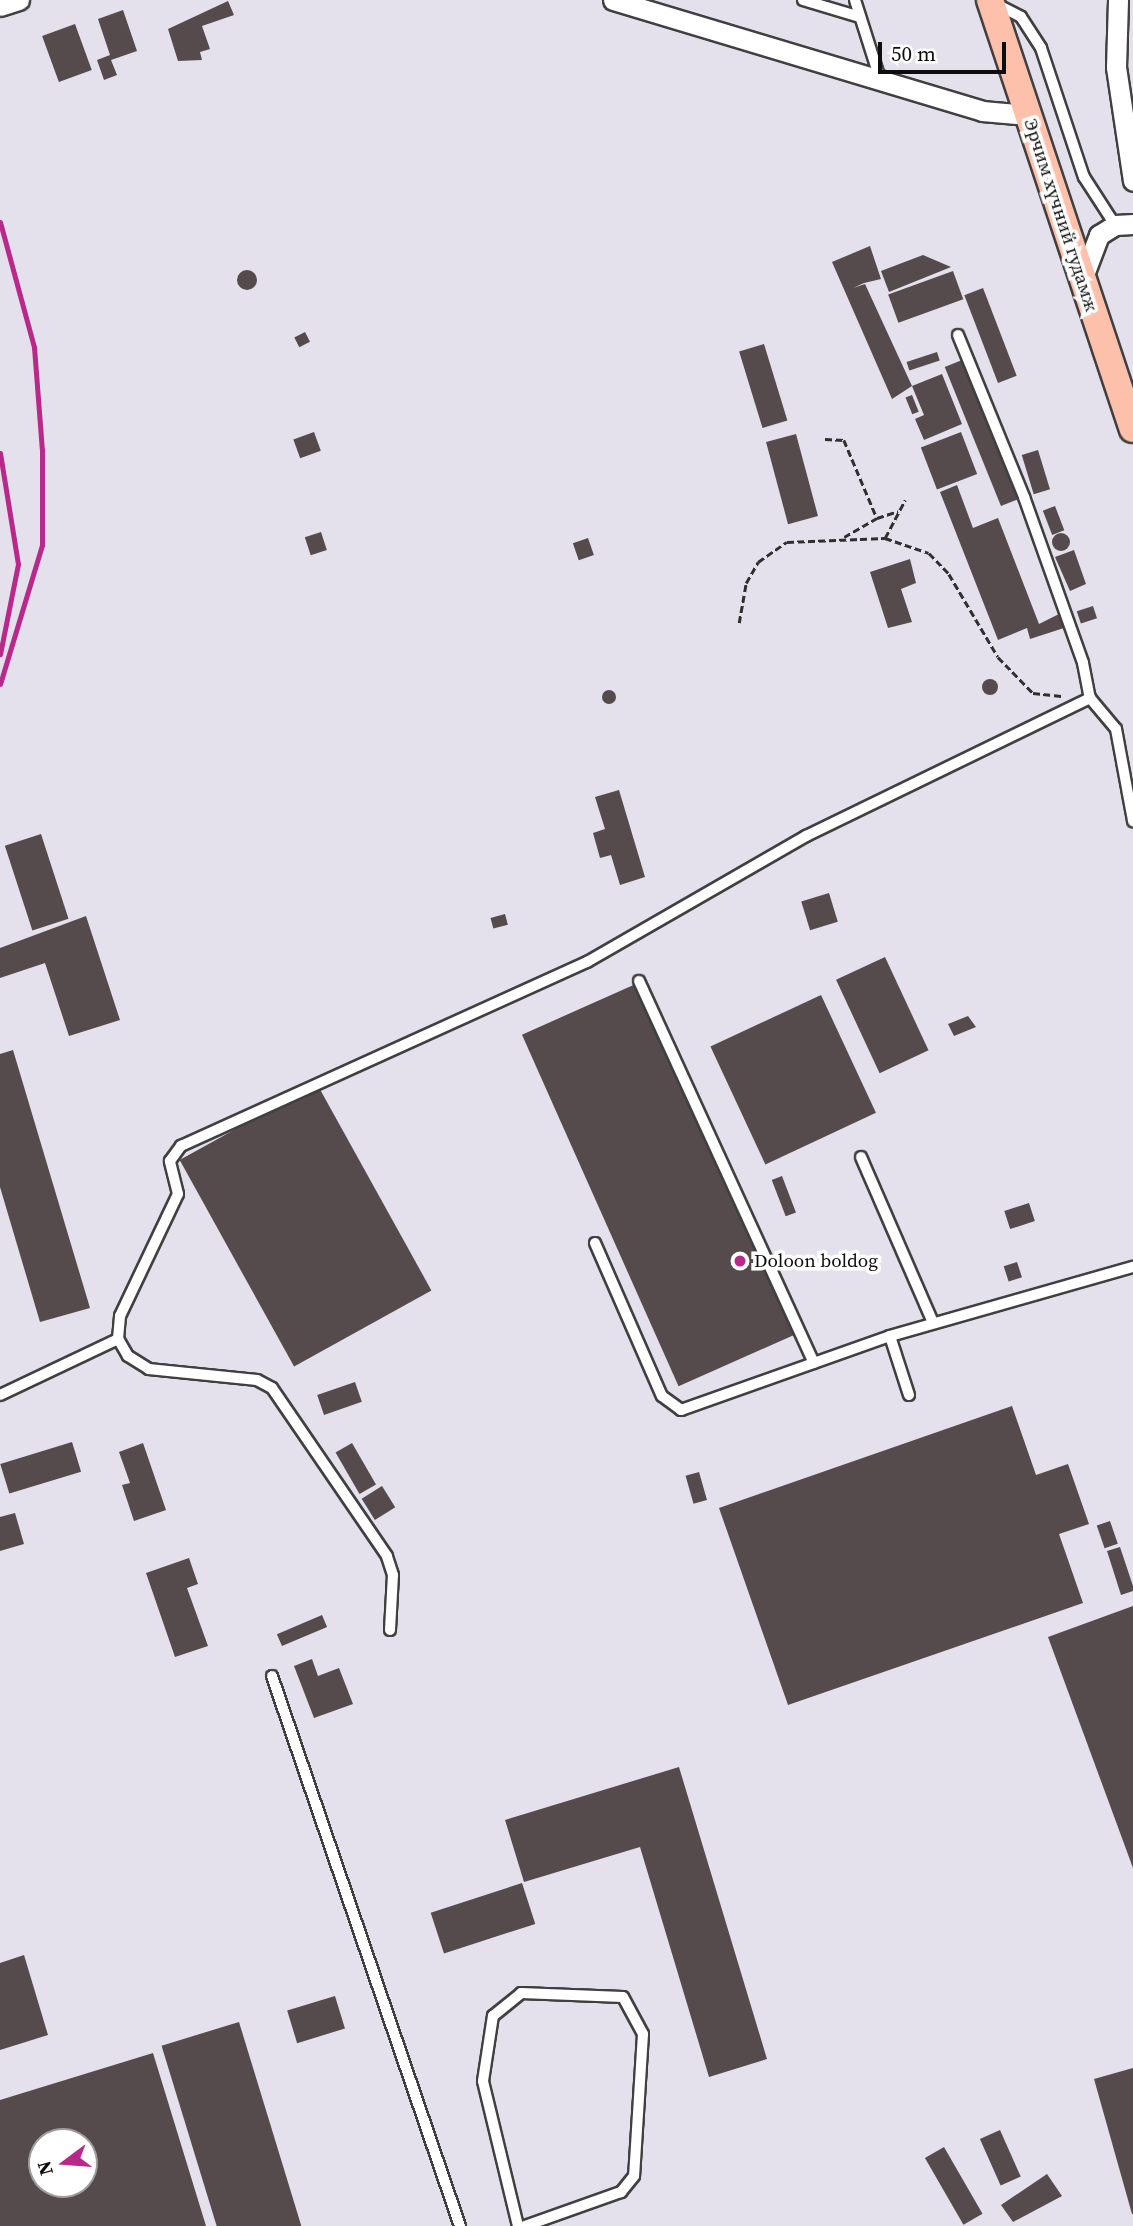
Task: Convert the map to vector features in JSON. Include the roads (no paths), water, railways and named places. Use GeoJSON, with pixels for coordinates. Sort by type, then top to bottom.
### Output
{"type":"FeatureCollection","features":[{"type":"Feature","properties":{"kind":"main road","name":"Эрчим хүчний гудамж"},"geometry":{"type":"LineString","coordinates":[[990,1],[1133,429]]}},
{"type":"Feature","properties":{"kind":"street"},"geometry":{"type":"LineString","coordinates":[[0,6],[19,0]]}},
{"type":"Feature","properties":{"kind":"street"},"geometry":{"type":"LineString","coordinates":[[613,0],[982,111],[1028,115]]}},
{"type":"Feature","properties":{"kind":"street"},"geometry":{"type":"LineString","coordinates":[[1118,0],[1116,67],[1133,181]]}},
{"type":"Feature","properties":{"kind":"street"},"geometry":{"type":"LineString","coordinates":[[1082,278],[1092,245],[1124,224]]}},
{"type":"Feature","properties":{"kind":"lane"},"geometry":{"type":"LineString","coordinates":[[803,0],[860,17]]}},
{"type":"Feature","properties":{"kind":"lane"},"geometry":{"type":"LineString","coordinates":[[855,0],[880,79]]}},
{"type":"Feature","properties":{"kind":"lane"},"geometry":{"type":"LineString","coordinates":[[990,1],[1021,17],[1041,48],[1084,177],[1124,224]]}},
{"type":"Feature","properties":{"kind":"lane"},"geometry":{"type":"LineString","coordinates":[[958,335],[1024,497],[1083,663],[1090,698],[1116,729],[1133,821]]}},
{"type":"Feature","properties":{"kind":"lane"},"geometry":{"type":"LineString","coordinates":[[390,1630],[393,1576],[387,1556],[272,1388],[257,1380],[149,1369],[128,1356],[118,1339],[120,1316],[178,1194],[170,1161],[181,1146],[313,1082],[422,1040],[587,962],[806,836],[1090,698]]}},
{"type":"Feature","properties":{"kind":"lane"},"geometry":{"type":"LineString","coordinates":[[639,981],[814,1363]]}},
{"type":"Feature","properties":{"kind":"lane"},"geometry":{"type":"LineString","coordinates":[[861,1157],[932,1320]]}},
{"type":"Feature","properties":{"kind":"lane"},"geometry":{"type":"LineString","coordinates":[[595,1243],[663,1396],[681,1410],[932,1320],[1133,1266]]}},
{"type":"Feature","properties":{"kind":"lane"},"geometry":{"type":"LineString","coordinates":[[890,1336],[909,1395]]}},
{"type":"Feature","properties":{"kind":"lane"},"geometry":{"type":"LineString","coordinates":[[0,1395],[118,1339]]}},
{"type":"Feature","properties":{"kind":"lane"},"geometry":{"type":"LineString","coordinates":[[272,1676],[460,2226]]}},
{"type":"Feature","properties":{"kind":"lane"},"geometry":{"type":"LineString","coordinates":[[518,2226],[483,2081],[493,2016],[521,1993],[623,1997],[643,2034],[634,2176],[621,2192],[525,2226]]}},
{"type":"Feature","properties":{"kind":"railway"},"geometry":{"type":"LineString","coordinates":[[0,222],[34,347],[42,450],[42,545],[0,684]]}},
{"type":"Feature","properties":{"kind":"railway"},"geometry":{"type":"LineString","coordinates":[[0,453],[18,564],[0,654]]}},
{"type":"Feature","properties":{"kind":"place","name":"Doloon boldog"},"geometry":{"type":"Point","coordinates":[740,1261]}}]}
